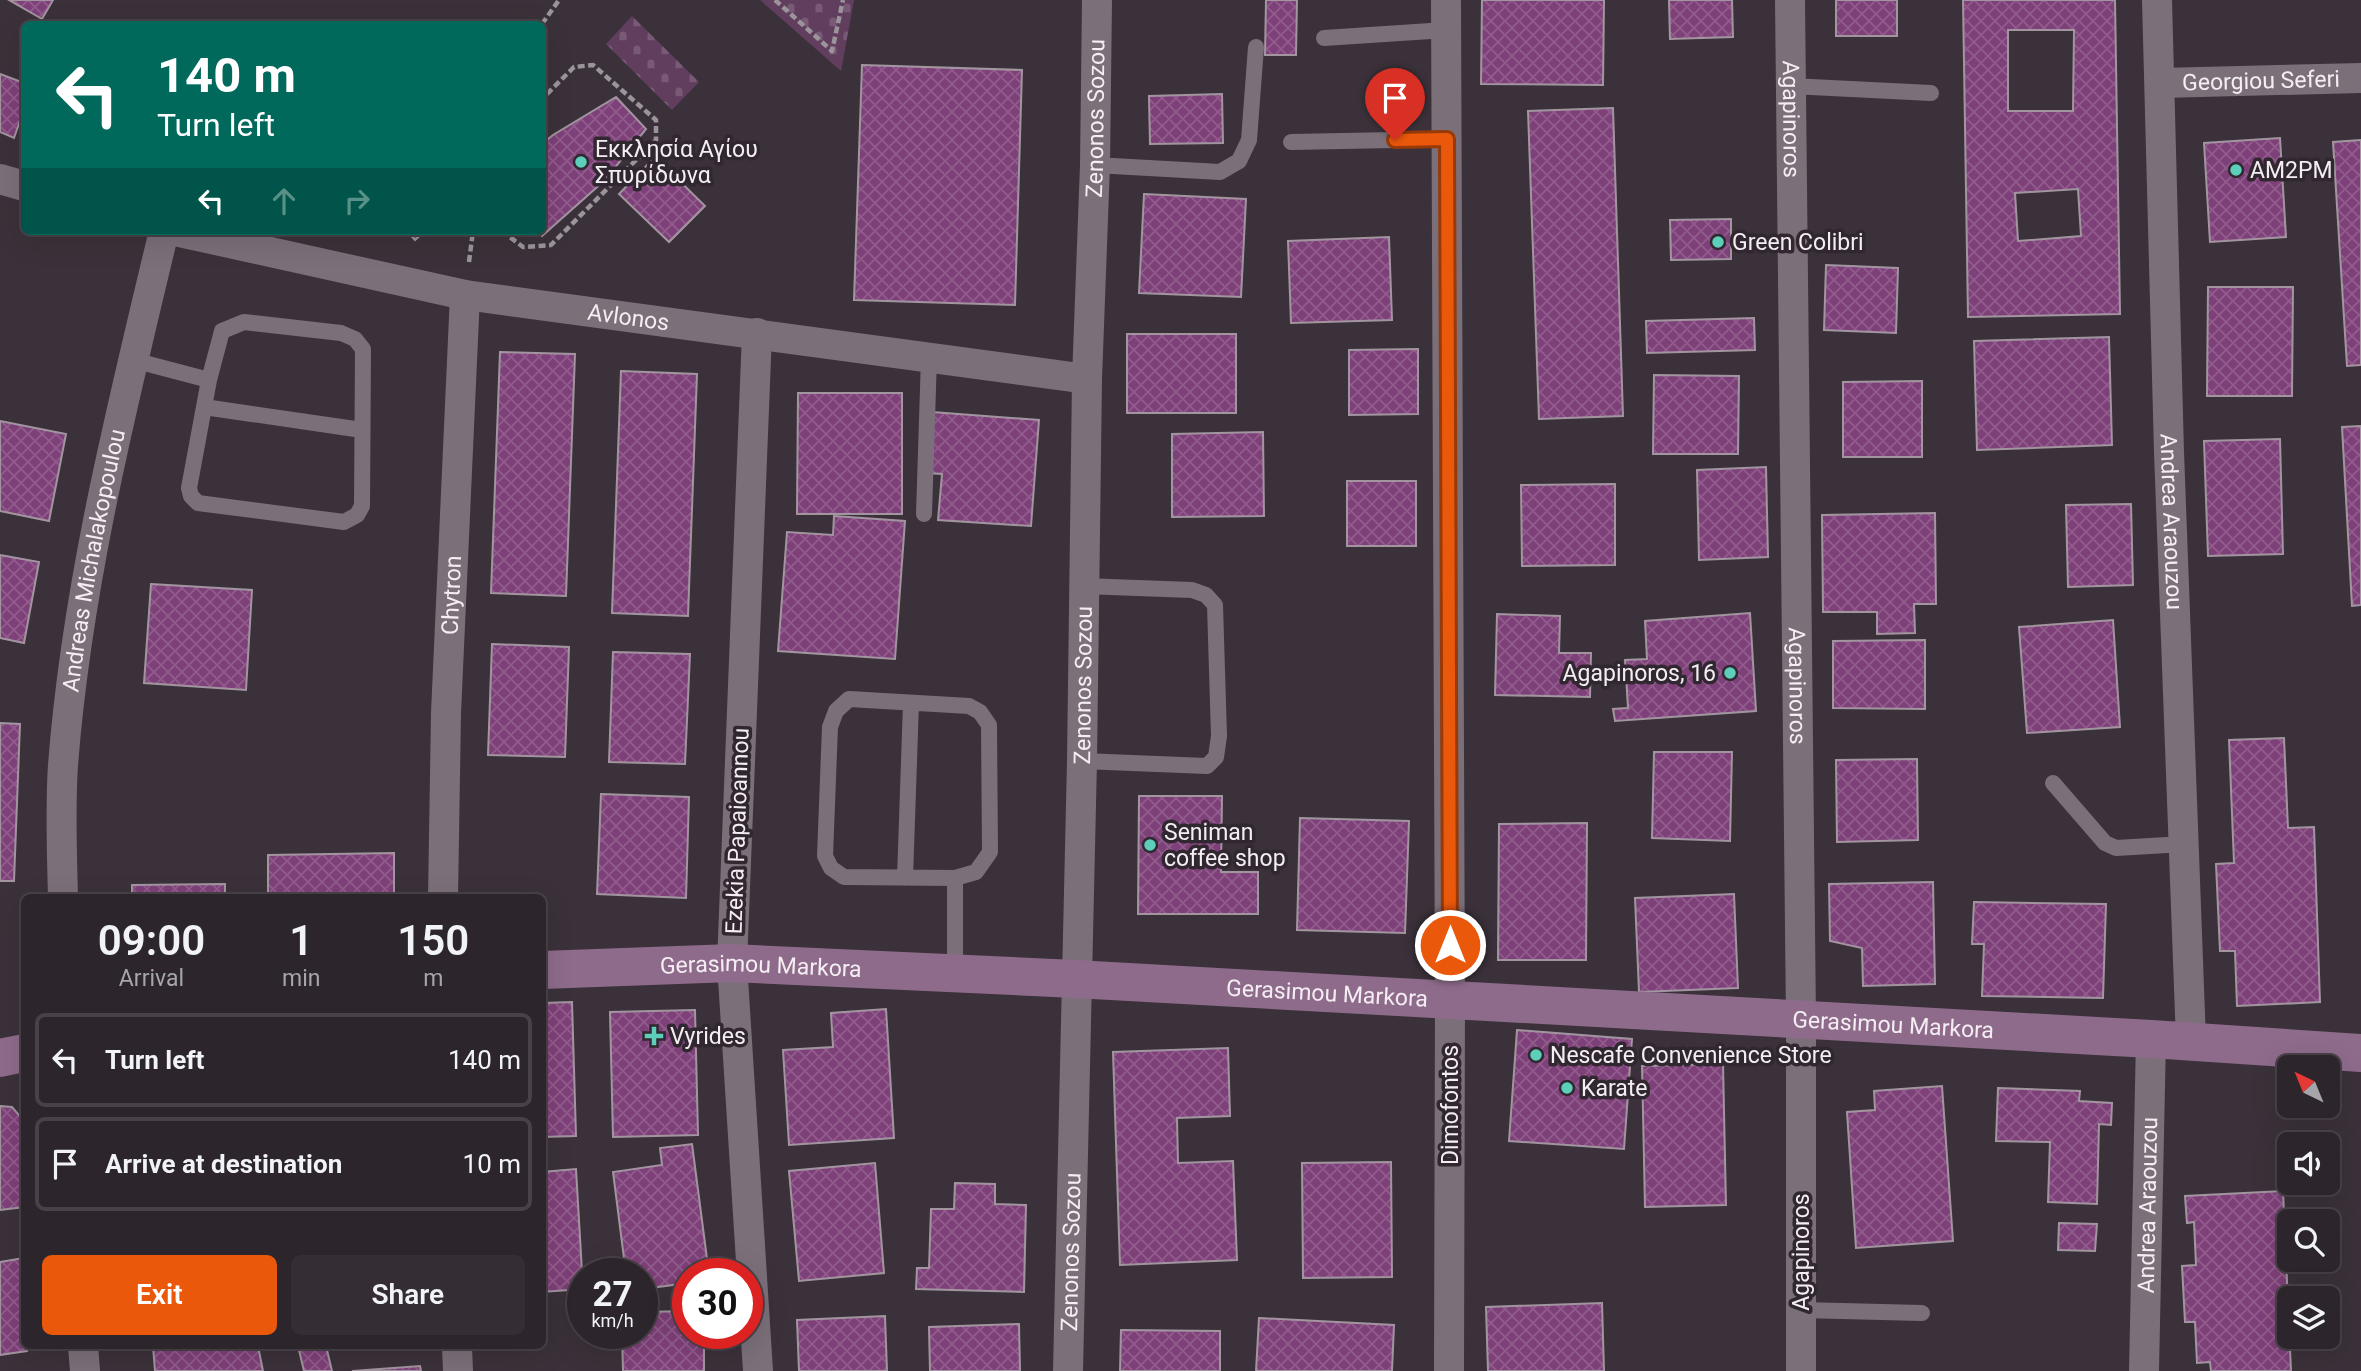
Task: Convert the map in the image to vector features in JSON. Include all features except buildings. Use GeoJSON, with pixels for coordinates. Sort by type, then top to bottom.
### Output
{"type":"FeatureCollection","features":[{"type":"Feature","properties":{"kind":"street","name":"Zenonos Sozou"},"geometry":{"type":"LineString","coordinates":[[1068,1371],[1097,0]]}},
{"type":"Feature","properties":{"kind":"street","name":"Dimofontos"},"geometry":{"type":"LineString","coordinates":[[1446,0],[1449,1371]]}},
{"type":"Feature","properties":{"kind":"street","name":"Agapinoros"},"geometry":{"type":"LineString","coordinates":[[1790,0],[1801,1020],[1801,1371]]}},
{"type":"Feature","properties":{"kind":"street","name":"Andrea Araouzou"},"geometry":{"type":"LineString","coordinates":[[2158,0],[2169,452],[2191,1041]]}},
{"type":"Feature","properties":{"kind":"street","name":"Georgiou Seferi"},"geometry":{"type":"LineString","coordinates":[[2161,83],[2361,78]]}},
{"type":"Feature","properties":{"kind":"street"},"geometry":{"type":"LineString","coordinates":[[0,179],[21,185]]}},
{"type":"Feature","properties":{"kind":"street","name":"Andreas Michalakopoulou"},"geometry":{"type":"LineString","coordinates":[[63,894],[63,765],[82,610],[119,419],[163,235]]}},
{"type":"Feature","properties":{"kind":"street","name":"Avlonos"},"geometry":{"type":"LineString","coordinates":[[194,235],[465,295],[1087,379]]}},
{"type":"Feature","properties":{"kind":"street","name":"Chytron"},"geometry":{"type":"LineString","coordinates":[[443,894],[446,713],[465,295]]}},
{"type":"Feature","properties":{"kind":"street","name":"Ezekia Papaioannou"},"geometry":{"type":"LineString","coordinates":[[757,333],[732,963],[758,1371]]}},
{"type":"Feature","properties":{"kind":"street","name":"Gerasimou Markora"},"geometry":{"type":"LineString","coordinates":[[546,970],[732,963],[955,973],[2191,1041],[2361,1053]]}},
{"type":"Feature","properties":{"kind":"street","name":"Andrea Araouzou"},"geometry":{"type":"LineString","coordinates":[[2144,1371],[2151,1039]]}},
{"type":"Feature","properties":{"kind":"street"},"geometry":{"type":"LineString","coordinates":[[0,1058],[21,1054]]}},
{"type":"Feature","properties":{"kind":"street"},"geometry":{"type":"LineString","coordinates":[[83,1349],[85,1371]]}},
{"type":"Feature","properties":{"kind":"street"},"geometry":{"type":"LineString","coordinates":[[457,1349],[458,1371]]}},
{"type":"Feature","properties":{"kind":"lane"},"geometry":{"type":"LineString","coordinates":[[1324,38],[1446,30]]}},
{"type":"Feature","properties":{"kind":"lane"},"geometry":{"type":"LineString","coordinates":[[1095,165],[1220,172],[1239,161],[1249,140],[1256,47]]}},
{"type":"Feature","properties":{"kind":"lane"},"geometry":{"type":"LineString","coordinates":[[1791,86],[1931,93]]}},
{"type":"Feature","properties":{"kind":"lane"},"geometry":{"type":"LineString","coordinates":[[1291,142],[1447,139]]}},
{"type":"Feature","properties":{"kind":"lane"},"geometry":{"type":"LineString","coordinates":[[244,321],[341,333],[355,339],[363,349],[362,506],[357,515],[344,522],[198,503],[191,496],[189,488],[204,407],[222,331],[233,325],[244,321]]}},
{"type":"Feature","properties":{"kind":"lane"},"geometry":{"type":"LineString","coordinates":[[924,514],[929,357]]}},
{"type":"Feature","properties":{"kind":"lane"},"geometry":{"type":"LineString","coordinates":[[133,360],[209,380]]}},
{"type":"Feature","properties":{"kind":"lane"},"geometry":{"type":"LineString","coordinates":[[204,407],[362,430]]}},
{"type":"Feature","properties":{"kind":"lane"},"geometry":{"type":"LineString","coordinates":[[1082,761],[1207,766],[1216,757],[1220,736],[1215,605],[1206,595],[1192,590],[1083,586]]}},
{"type":"Feature","properties":{"kind":"lane"},"geometry":{"type":"LineString","coordinates":[[849,699],[911,703],[969,706],[980,712],[989,725],[990,852],[976,872],[955,878],[844,877],[831,868],[825,856],[830,727],[836,711],[849,699]]}},
{"type":"Feature","properties":{"kind":"lane"},"geometry":{"type":"LineString","coordinates":[[905,878],[911,703]]}},
{"type":"Feature","properties":{"kind":"lane"},"geometry":{"type":"LineString","coordinates":[[2053,783],[2105,843],[2116,848],[2184,844]]}},
{"type":"Feature","properties":{"kind":"lane"},"geometry":{"type":"LineString","coordinates":[[955,878],[955,973]]}},
{"type":"Feature","properties":{"kind":"lane"},"geometry":{"type":"LineString","coordinates":[[1801,1310],[1922,1313]]}},
{"type":"Feature","properties":{"kind":"path"},"geometry":{"type":"LineString","coordinates":[[543,21],[559,0]]}},
{"type":"Feature","properties":{"kind":"path"},"geometry":{"type":"LineString","coordinates":[[775,0],[832,51],[843,0]]}},
{"type":"Feature","properties":{"kind":"path"},"geometry":{"type":"LineString","coordinates":[[507,235],[523,247],[551,245],[656,139],[656,120],[593,65],[574,67],[546,95]]}},
{"type":"Feature","properties":{"kind":"green space"},"geometry":{"type":"Polygon","coordinates":[[[760,0],[854,0],[841,71],[760,0]]]}},
{"type":"Feature","properties":{"kind":"green space"},"geometry":{"type":"Polygon","coordinates":[[[632,16],[699,82],[672,110],[606,44],[632,16]]]}},
{"type":"Feature","properties":{"kind":"place","name":"Εκκλησία Αγίου Σπυρίδωνα"},"geometry":{"type":"Point","coordinates":[581,162]}},
{"type":"Feature","properties":{"kind":"place","name":"AM2PM"},"geometry":{"type":"Point","coordinates":[2236,170]}},
{"type":"Feature","properties":{"kind":"place","name":"Green Colibri"},"geometry":{"type":"Point","coordinates":[1718,242]}},
{"type":"Feature","properties":{"kind":"place","name":"Agapinoros, 16"},"geometry":{"type":"Point","coordinates":[1730,673]}},
{"type":"Feature","properties":{"kind":"place","name":"Seniman coffee shop"},"geometry":{"type":"Point","coordinates":[1150,845]}},
{"type":"Feature","properties":{"kind":"place","name":"Vyrides"},"geometry":{"type":"Point","coordinates":[654,1036]}},
{"type":"Feature","properties":{"kind":"place","name":"Nescafe Convenience Store"},"geometry":{"type":"Point","coordinates":[1536,1055]}},
{"type":"Feature","properties":{"kind":"place","name":"Karate"},"geometry":{"type":"Point","coordinates":[1567,1088]}},
{"type":"Feature","properties":{"kind":"route"},"geometry":{"type":"LineString","coordinates":[[1395,140],[1447,139],[1450,945]]}}]}
